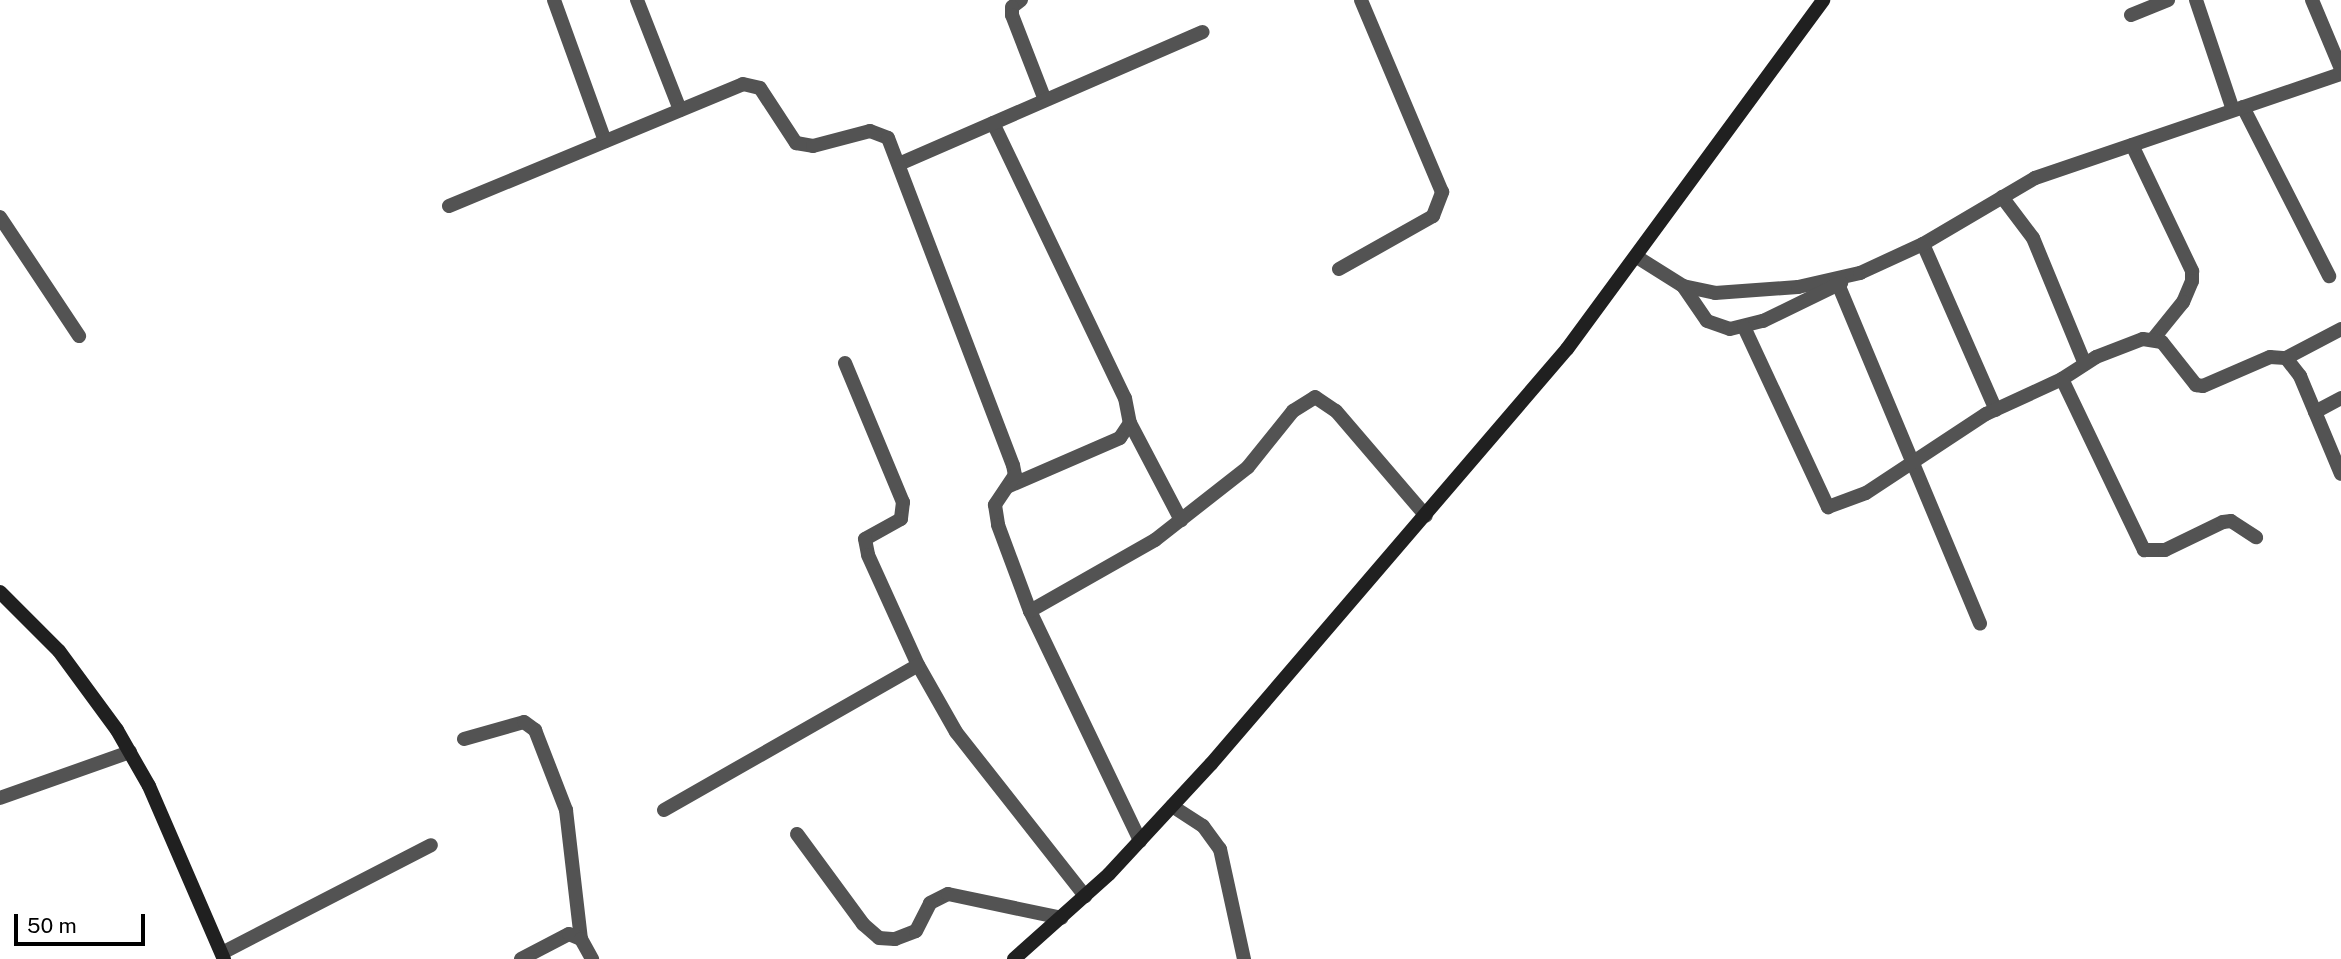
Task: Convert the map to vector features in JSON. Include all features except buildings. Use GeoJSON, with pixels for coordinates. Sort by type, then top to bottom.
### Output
{"type":"FeatureCollection","features":[{"type":"Feature","properties":{"kind":"street"},"geometry":{"type":"LineString","coordinates":[[554,0],[605,141]]}},
{"type":"Feature","properties":{"kind":"street"},"geometry":{"type":"LineString","coordinates":[[637,0],[680,110]]}},
{"type":"Feature","properties":{"kind":"street"},"geometry":{"type":"LineString","coordinates":[[1021,0],[1012,7],[1012,15],[1045,100]]}},
{"type":"Feature","properties":{"kind":"street"},"geometry":{"type":"LineString","coordinates":[[1339,269],[1433,216],[1443,192],[1361,0]]}},
{"type":"Feature","properties":{"kind":"street"},"geometry":{"type":"LineString","coordinates":[[1014,959],[1085,896],[1172,806],[1426,516],[1567,349],[1823,0]]}},
{"type":"Feature","properties":{"kind":"street"},"geometry":{"type":"LineString","coordinates":[[2131,15],[2168,0]]}},
{"type":"Feature","properties":{"kind":"street"},"geometry":{"type":"LineString","coordinates":[[2196,0],[2238,108],[2329,276]]}},
{"type":"Feature","properties":{"kind":"street"},"geometry":{"type":"LineString","coordinates":[[1683,286],[1707,321],[1730,329],[1744,327],[1923,244],[2035,177],[2341,71],[2312,0]]}},
{"type":"Feature","properties":{"kind":"street"},"geometry":{"type":"LineString","coordinates":[[899,164],[1203,32]]}},
{"type":"Feature","properties":{"kind":"street"},"geometry":{"type":"LineString","coordinates":[[449,206],[680,110],[753,84],[765,95],[796,143],[813,146],[870,131],[881,132],[899,164],[1008,447],[1015,475],[995,505],[995,515],[1030,611],[1140,841]]}},
{"type":"Feature","properties":{"kind":"street"},"geometry":{"type":"LineString","coordinates":[[992,123],[1125,398],[1130,424],[1181,520]]}},
{"type":"Feature","properties":{"kind":"street"},"geometry":{"type":"LineString","coordinates":[[1744,327],[1828,507],[1866,493],[1912,461],[1996,410],[2062,379],[2111,350],[2153,339],[2183,302],[2192,281],[2192,271],[2132,145]]}},
{"type":"Feature","properties":{"kind":"street"},"geometry":{"type":"LineString","coordinates":[[2001,197],[2033,238],[2085,364]]}},
{"type":"Feature","properties":{"kind":"street"},"geometry":{"type":"LineString","coordinates":[[0,217],[79,336]]}},
{"type":"Feature","properties":{"kind":"street"},"geometry":{"type":"LineString","coordinates":[[1923,244],[1996,410]]}},
{"type":"Feature","properties":{"kind":"street"},"geometry":{"type":"LineString","coordinates":[[1637,257],[1683,286],[1715,293],[1798,287],[1860,273]]}},
{"type":"Feature","properties":{"kind":"street"},"geometry":{"type":"LineString","coordinates":[[1838,284],[1980,624]]}},
{"type":"Feature","properties":{"kind":"street"},"geometry":{"type":"LineString","coordinates":[[2153,339],[2172,350],[2196,385],[2203,386],[2270,357],[2286,358],[2341,329]]}},
{"type":"Feature","properties":{"kind":"street"},"geometry":{"type":"LineString","coordinates":[[2286,358],[2300,376],[2341,474]]}},
{"type":"Feature","properties":{"kind":"street"},"geometry":{"type":"LineString","coordinates":[[845,363],[904,513],[896,523],[869,534],[865,546],[918,665],[974,758],[1085,896]]}},
{"type":"Feature","properties":{"kind":"street"},"geometry":{"type":"LineString","coordinates":[[2062,379],[2144,550],[2165,550],[2223,522],[2231,521],[2256,537]]}},
{"type":"Feature","properties":{"kind":"street"},"geometry":{"type":"LineString","coordinates":[[1030,611],[1142,550],[1248,467],[1293,411],[1315,397],[1336,411],[1426,516]]}},
{"type":"Feature","properties":{"kind":"street"},"geometry":{"type":"LineString","coordinates":[[2315,412],[2341,398]]}},
{"type":"Feature","properties":{"kind":"street"},"geometry":{"type":"LineString","coordinates":[[1009,486],[1120,438],[1130,424]]}},
{"type":"Feature","properties":{"kind":"street"},"geometry":{"type":"LineString","coordinates":[[0,592],[59,651],[130,752],[223,956],[431,845]]}},
{"type":"Feature","properties":{"kind":"street"},"geometry":{"type":"LineString","coordinates":[[664,810],[918,665]]}},
{"type":"Feature","properties":{"kind":"street"},"geometry":{"type":"LineString","coordinates":[[464,739],[524,722],[535,730],[566,810],[580,939],[592,959]]}},
{"type":"Feature","properties":{"kind":"street"},"geometry":{"type":"LineString","coordinates":[[0,798],[130,752]]}},
{"type":"Feature","properties":{"kind":"street"},"geometry":{"type":"LineString","coordinates":[[1172,806],[1203,826],[1220,849],[1244,959]]}},
{"type":"Feature","properties":{"kind":"street"},"geometry":{"type":"LineString","coordinates":[[797,834],[863,924],[878,938],[903,938],[916,932],[930,903],[948,894],[1062,918]]}},
{"type":"Feature","properties":{"kind":"street"},"geometry":{"type":"LineString","coordinates":[[522,959],[569,934],[580,939]]}}]}
